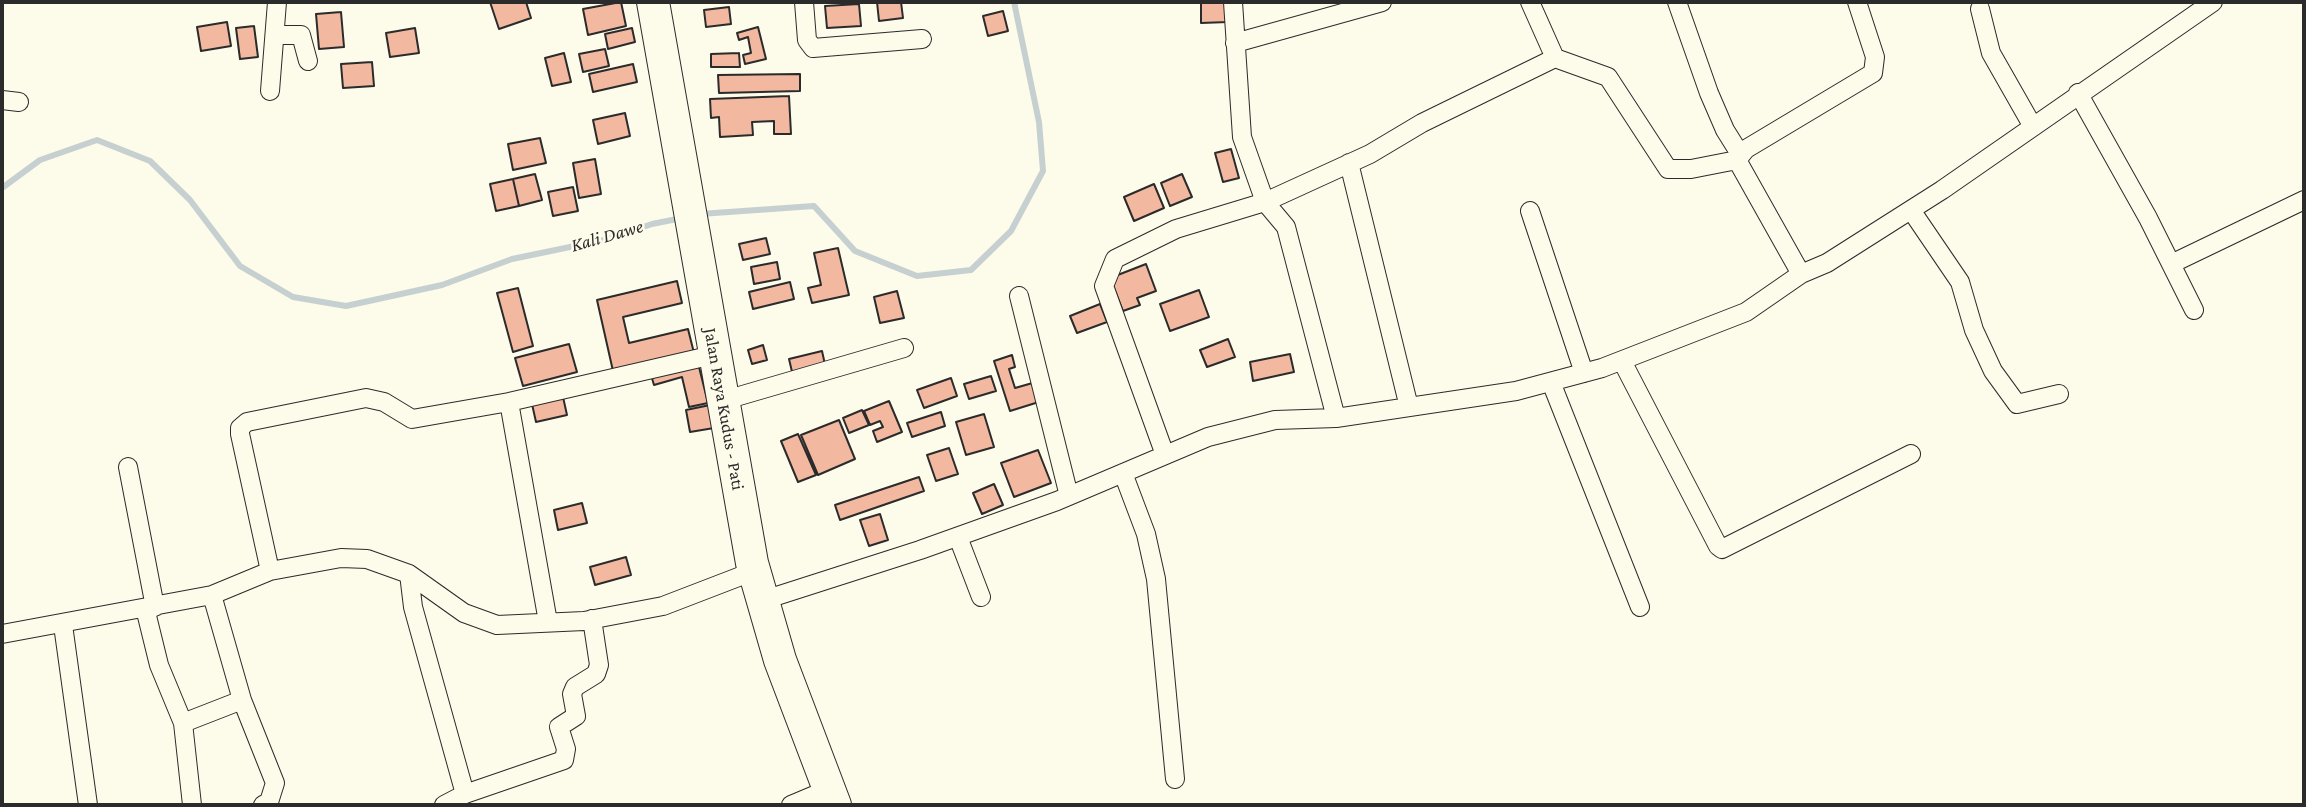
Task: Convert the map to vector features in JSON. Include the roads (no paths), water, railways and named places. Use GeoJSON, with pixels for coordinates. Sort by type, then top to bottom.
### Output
{"type":"FeatureCollection","features":[{"type":"Feature","properties":{"kind":"highway","name":"Jalan Raya Kudus - Pati"},"geometry":{"type":"LineString","coordinates":[[653,2],[713,355],[754,571],[780,660],[832,797]]}},
{"type":"Feature","properties":{"kind":"street"},"geometry":{"type":"LineString","coordinates":[[270,91],[276,35],[276,2]]}},
{"type":"Feature","properties":{"kind":"street"},"geometry":{"type":"LineString","coordinates":[[804,2],[807,40],[813,48],[922,39]]}},
{"type":"Feature","properties":{"kind":"street"},"geometry":{"type":"LineString","coordinates":[[1233,2],[1242,137],[1265,202],[1286,227],[1336,418]]}},
{"type":"Feature","properties":{"kind":"street"},"geometry":{"type":"LineString","coordinates":[[1236,43],[1382,2]]}},
{"type":"Feature","properties":{"kind":"street"},"geometry":{"type":"LineString","coordinates":[[1530,2],[1555,58]]}},
{"type":"Feature","properties":{"kind":"street"},"geometry":{"type":"LineString","coordinates":[[1677,2],[1725,130],[1801,274]]}},
{"type":"Feature","properties":{"kind":"street"},"geometry":{"type":"LineString","coordinates":[[1165,455],[1104,286],[1107,273],[1115,259],[1176,229],[1265,202],[1349,163],[1422,123],[1555,58],[1608,77],[1668,169],[1739,157],[1872,73],[1875,57],[1857,2]]}},
{"type":"Feature","properties":{"kind":"street"},"geometry":{"type":"LineString","coordinates":[[764,600],[958,537],[1069,496],[1208,437],[1275,420],[1336,418],[1516,391],[1622,361],[1746,312],[1801,274],[1826,263],[1911,209],[2213,2]]}},
{"type":"Feature","properties":{"kind":"street"},"geometry":{"type":"LineString","coordinates":[[1980,9],[1992,53],[2032,125]]}},
{"type":"Feature","properties":{"kind":"street"},"geometry":{"type":"LineString","coordinates":[[276,35],[301,35],[308,61]]}},
{"type":"Feature","properties":{"kind":"street"},"geometry":{"type":"LineString","coordinates":[[2078,93],[2194,310]]}},
{"type":"Feature","properties":{"kind":"street"},"geometry":{"type":"LineString","coordinates":[[1349,163],[1409,407]]}},
{"type":"Feature","properties":{"kind":"street"},"geometry":{"type":"LineString","coordinates":[[2171,264],[2304,201]]}},
{"type":"Feature","properties":{"kind":"street"},"geometry":{"type":"LineString","coordinates":[[1911,209],[1960,282],[1974,330],[1993,371],[2017,404],[2060,394]]}},
{"type":"Feature","properties":{"kind":"street"},"geometry":{"type":"LineString","coordinates":[[1530,211],[1584,373]]}},
{"type":"Feature","properties":{"kind":"street"},"geometry":{"type":"LineString","coordinates":[[1019,296],[1069,496]]}},
{"type":"Feature","properties":{"kind":"street"},"geometry":{"type":"LineString","coordinates":[[722,401],[904,348]]}},
{"type":"Feature","properties":{"kind":"street"},"geometry":{"type":"LineString","coordinates":[[270,571],[240,434],[243,424],[366,398],[384,402],[412,419],[509,402],[713,355]]}},
{"type":"Feature","properties":{"kind":"street"},"geometry":{"type":"LineString","coordinates":[[1622,361],[1718,546],[1722,549],[1911,454]]}},
{"type":"Feature","properties":{"kind":"street"},"geometry":{"type":"LineString","coordinates":[[1551,382],[1640,607]]}},
{"type":"Feature","properties":{"kind":"street"},"geometry":{"type":"LineString","coordinates":[[509,402],[548,622]]}},
{"type":"Feature","properties":{"kind":"street"},"geometry":{"type":"LineString","coordinates":[[128,467],[163,676],[183,723],[192,805]]}},
{"type":"Feature","properties":{"kind":"street"},"geometry":{"type":"LineString","coordinates":[[1123,473],[1146,534],[1156,579],[1175,779]]}},
{"type":"Feature","properties":{"kind":"street"},"geometry":{"type":"LineString","coordinates":[[958,537],[981,597]]}},
{"type":"Feature","properties":{"kind":"street"},"geometry":{"type":"LineString","coordinates":[[2,635],[212,595],[270,571],[341,558],[367,559],[409,574],[464,613],[497,625],[592,619],[682,601],[754,571]]}},
{"type":"Feature","properties":{"kind":"street"},"geometry":{"type":"LineString","coordinates":[[409,574],[413,607],[465,794]]}},
{"type":"Feature","properties":{"kind":"street"},"geometry":{"type":"LineString","coordinates":[[212,595],[242,700],[275,783],[269,802],[263,805]]}},
{"type":"Feature","properties":{"kind":"street"},"geometry":{"type":"LineString","coordinates":[[444,805],[465,794],[564,760],[566,749],[559,727],[576,716],[572,694],[575,687],[596,674],[599,665],[592,619]]}},
{"type":"Feature","properties":{"kind":"street"},"geometry":{"type":"LineString","coordinates":[[63,625],[89,805]]}},
{"type":"Feature","properties":{"kind":"street"},"geometry":{"type":"LineString","coordinates":[[183,723],[242,700]]}},
{"type":"Feature","properties":{"kind":"street"},"geometry":{"type":"LineString","coordinates":[[791,805],[832,797]]}},
{"type":"Feature","properties":{"kind":"waterway","name":"Kali Dawe"},"geometry":{"type":"LineString","coordinates":[[700,214],[814,206],[855,251],[917,276],[971,270],[1011,231],[1043,171],[1039,122],[1014,2]]}},
{"type":"Feature","properties":{"kind":"waterway","name":"Kali Dawe"},"geometry":{"type":"LineString","coordinates":[[2,188],[40,160],[97,140],[150,161],[190,200],[240,266],[293,297],[346,306],[442,285],[512,259],[604,240],[652,224],[682,218]]}}]}
